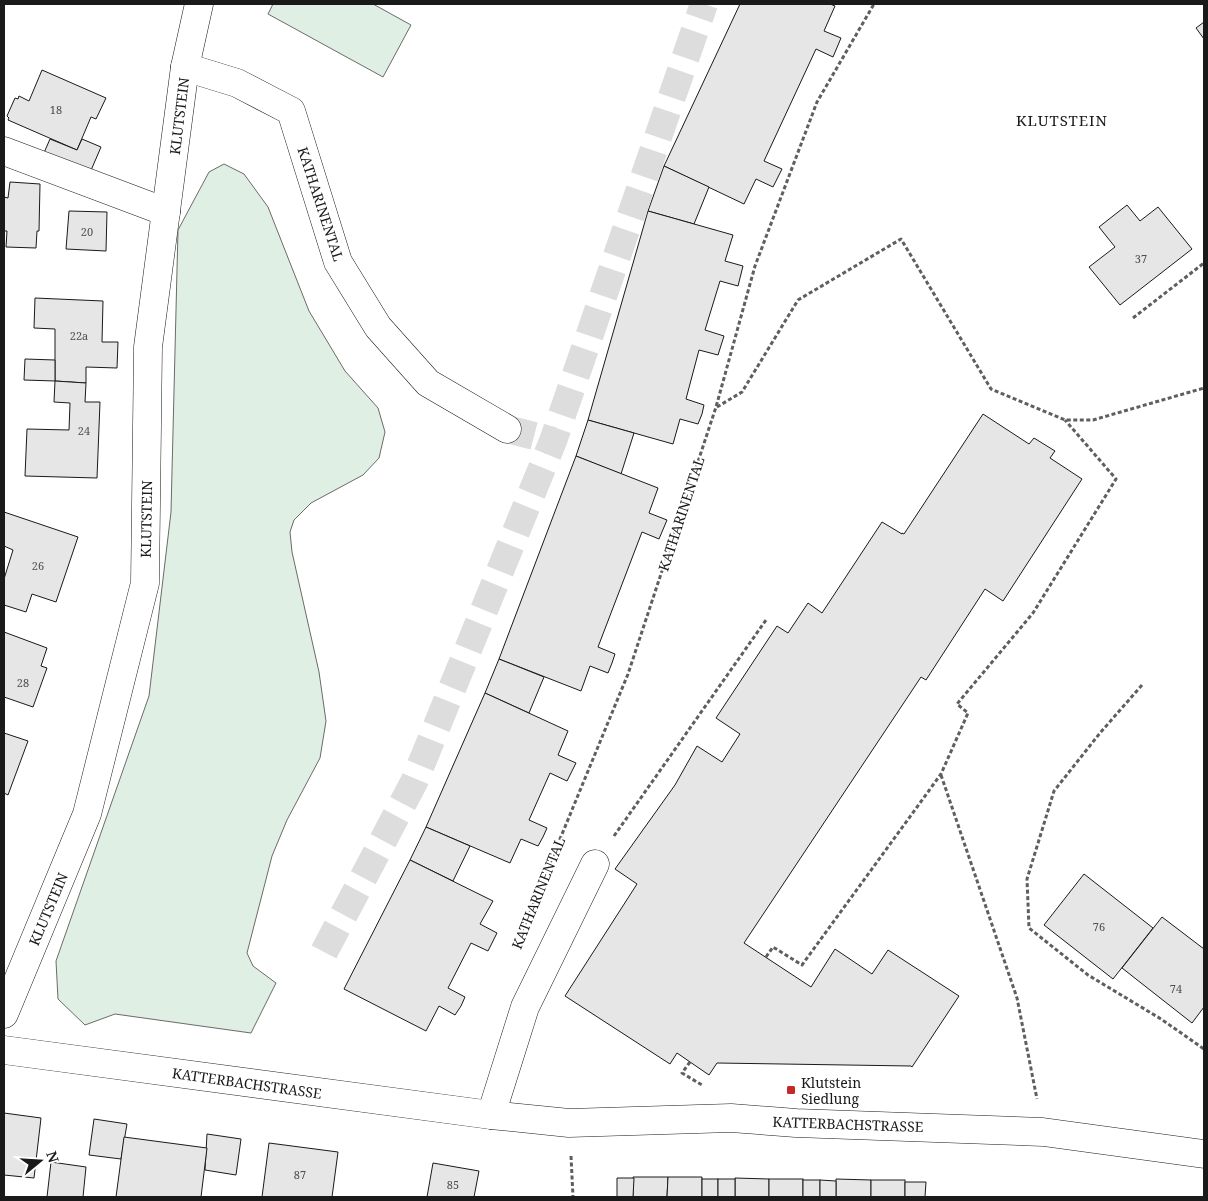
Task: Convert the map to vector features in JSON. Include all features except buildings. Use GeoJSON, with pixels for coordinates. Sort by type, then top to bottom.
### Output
{"type":"FeatureCollection","features":[{"type":"Feature","properties":{"kind":"street","name":"KLUTSTEIN"},"geometry":{"type":"LineString","coordinates":[[4,1014],[88,814],[146,583],[148,347],[185,67],[199,4]]}},
{"type":"Feature","properties":{"kind":"street","name":"KATHARINENTAL"},"geometry":{"type":"LineString","coordinates":[[185,67],[237,83],[291,111],[338,262],[378,327],[428,383],[507,429]]}},
{"type":"Feature","properties":{"kind":"street"},"geometry":{"type":"LineString","coordinates":[[4,151],[166,212]]}},
{"type":"Feature","properties":{"kind":"street"},"geometry":{"type":"LineString","coordinates":[[491,1116],[525,1007],[595,864]]}},
{"type":"Feature","properties":{"kind":"street","name":"KATTERBACHSTRASSE"},"geometry":{"type":"LineString","coordinates":[[4,1050],[491,1116],[569,1123],[731,1118],[796,1123],[1043,1132],[1204,1154]]}},
{"type":"Feature","properties":{"kind":"path","name":"KATHARINENTAL"},"geometry":{"type":"LineString","coordinates":[[518,941],[628,674],[716,407],[755,266],[817,102],[874,4]]}},
{"type":"Feature","properties":{"kind":"path"},"geometry":{"type":"LineString","coordinates":[[716,407],[742,392],[798,300],[900,238],[991,389],[1065,420],[1092,420],[1204,388]]}},
{"type":"Feature","properties":{"kind":"path"},"geometry":{"type":"LineString","coordinates":[[1133,318],[1204,263]]}},
{"type":"Feature","properties":{"kind":"path"},"geometry":{"type":"LineString","coordinates":[[766,957],[773,947],[802,965],[941,774],[968,713],[957,704],[1033,613],[1116,479],[1065,420]]}},
{"type":"Feature","properties":{"kind":"path"},"geometry":{"type":"LineString","coordinates":[[595,864],[766,620]]}},
{"type":"Feature","properties":{"kind":"path"},"geometry":{"type":"LineString","coordinates":[[1142,685],[1100,732],[1054,791],[1027,879],[1029,928],[1088,975],[1161,1019],[1204,1049]]}},
{"type":"Feature","properties":{"kind":"path"},"geometry":{"type":"LineString","coordinates":[[941,774],[1017,998],[1043,1132]]}},
{"type":"Feature","properties":{"kind":"path"},"geometry":{"type":"LineString","coordinates":[[682,1073],[690,1062]]}},
{"type":"Feature","properties":{"kind":"path"},"geometry":{"type":"LineString","coordinates":[[569,1123],[573,1197]]}},
{"type":"Feature","properties":{"kind":"green space"},"geometry":{"type":"Polygon","coordinates":[[[273,4],[373,4],[411,25],[383,77],[268,14],[273,4]]]}},
{"type":"Feature","properties":{"kind":"green space"},"geometry":{"type":"Polygon","coordinates":[[[224,164],[244,174],[268,207],[309,311],[345,371],[378,408],[385,432],[379,458],[363,475],[311,503],[294,520],[290,532],[292,552],[319,672],[326,721],[320,758],[287,820],[272,856],[247,953],[253,966],[276,983],[251,1033],[115,1014],[85,1025],[58,999],[56,961],[149,696],[171,512],[178,230],[209,172],[224,164]]]}},
{"type":"Feature","properties":{"kind":"tunnel"},"geometry":{"type":"LineString","coordinates":[[324,952],[414,782],[553,441],[704,4]]}},
{"type":"Feature","properties":{"kind":"tunnel"},"geometry":{"type":"LineString","coordinates":[[507,429],[553,441]]}},
{"type":"Feature","properties":{"kind":"place","name":"Klutstein Siedlung"},"geometry":{"type":"Point","coordinates":[791,1090]}},
{"type":"Feature","properties":{"kind":"district","name":"KLUTSTEIN"},"geometry":{"type":"Point","coordinates":[1062,120]}}]}
